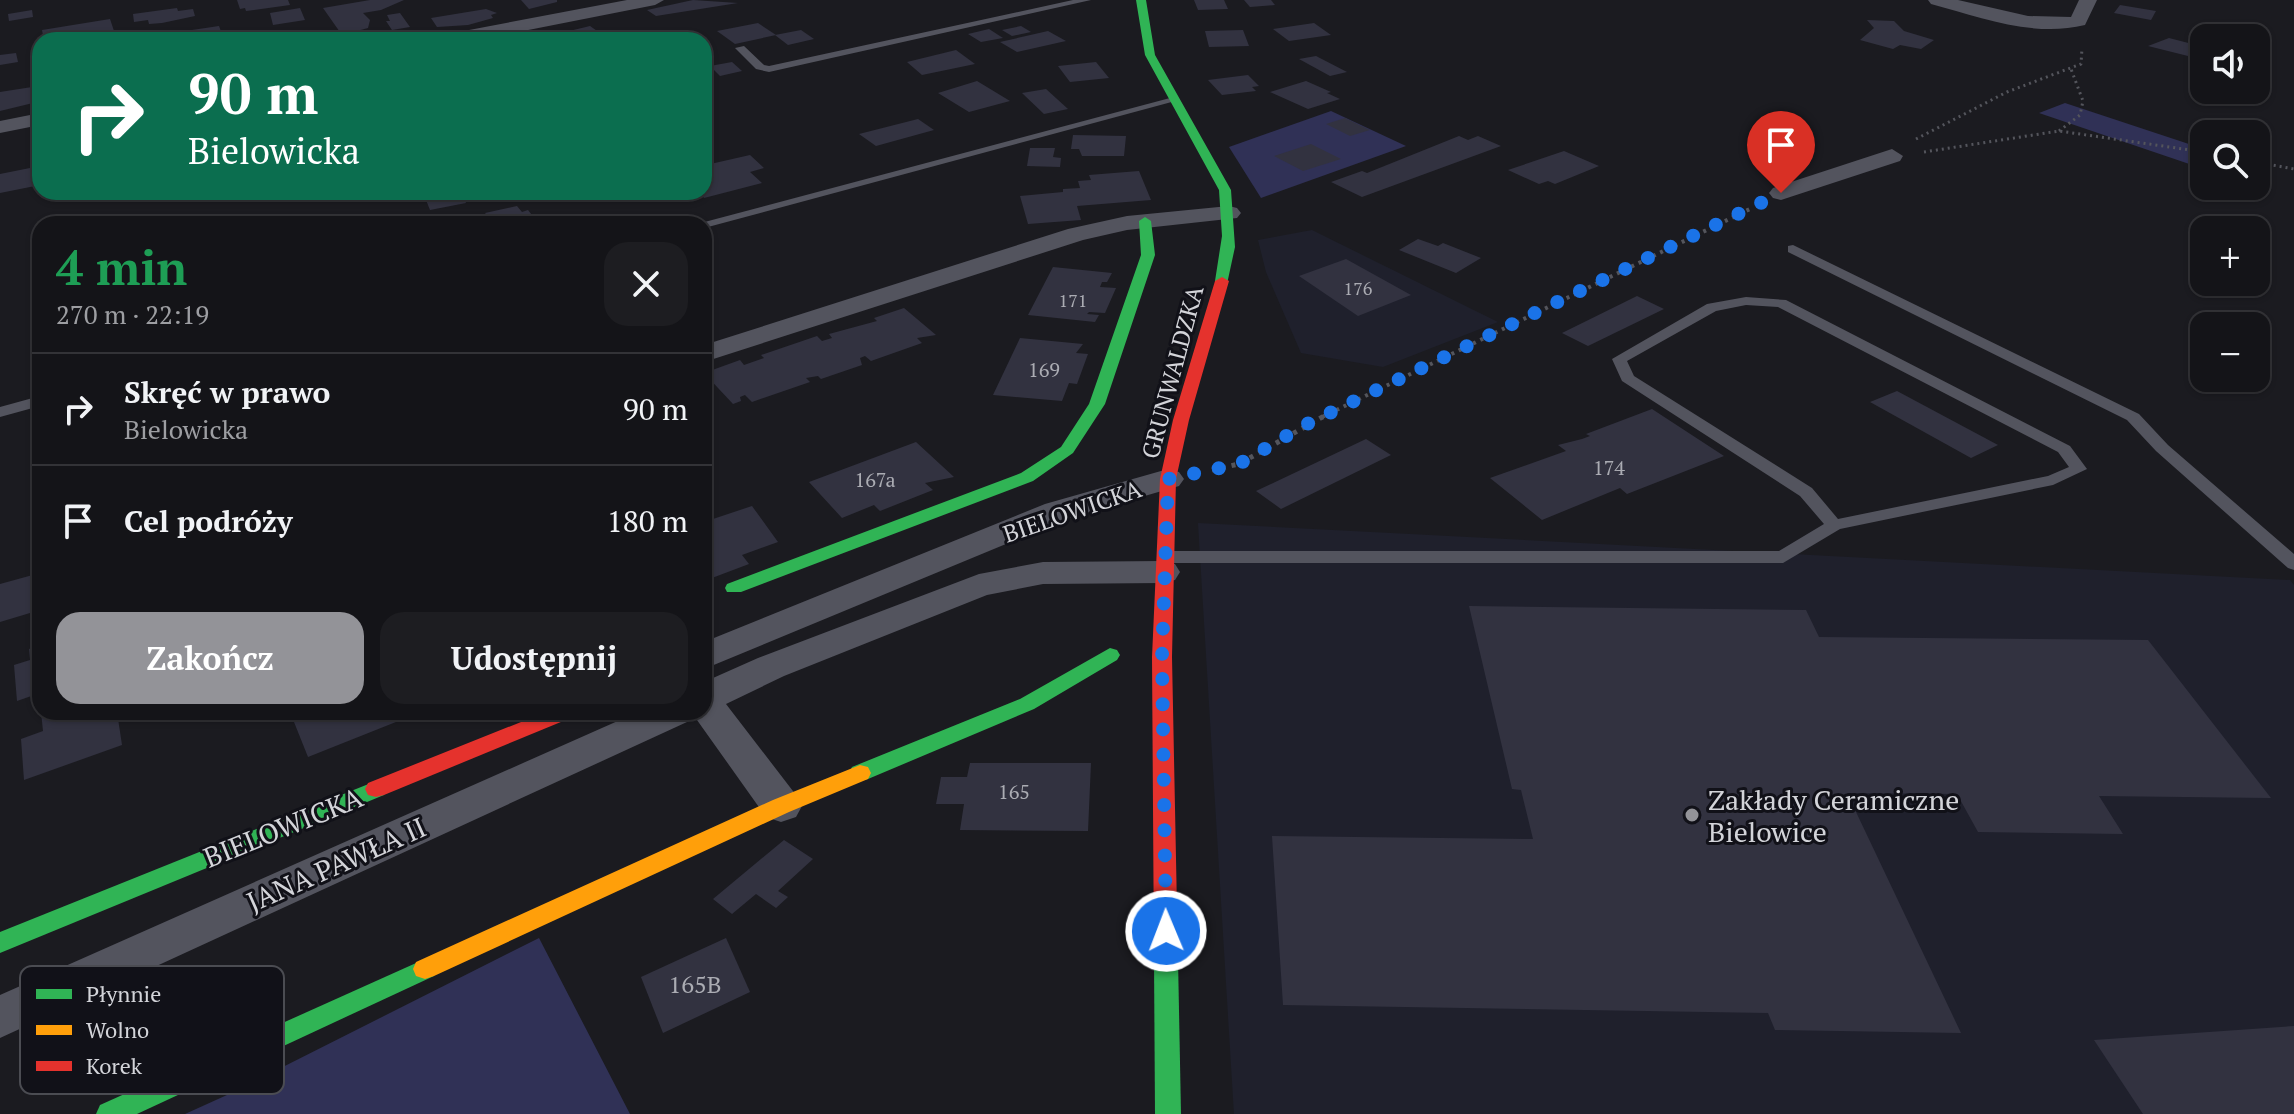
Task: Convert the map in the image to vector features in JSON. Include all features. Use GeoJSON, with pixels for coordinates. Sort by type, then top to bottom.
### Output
{"type":"FeatureCollection","features":[{"type":"Feature","properties":{"kind":"street"},"geometry":{"type":"LineString","coordinates":[[489,32],[655,0]]}},
{"type":"Feature","properties":{"kind":"street","name":"GRUNWALDZKA"},"geometry":{"type":"LineString","coordinates":[[1141,0],[1150,55],[1225,190],[1229,213],[1229,257],[1181,420],[1168,479],[1163,564],[1168,1114]]}},
{"type":"Feature","properties":{"kind":"street"},"geometry":{"type":"LineString","coordinates":[[1937,0],[2018,19],[2066,25],[2078,21],[2088,0]]}},
{"type":"Feature","properties":{"kind":"street"},"geometry":{"type":"LineString","coordinates":[[0,127],[32,121]]}},
{"type":"Feature","properties":{"kind":"street"},"geometry":{"type":"LineString","coordinates":[[1781,193],[1892,156]]}},
{"type":"Feature","properties":{"kind":"street"},"geometry":{"type":"LineString","coordinates":[[712,351],[1077,234],[1145,221],[1229,213]]}},
{"type":"Feature","properties":{"kind":"street"},"geometry":{"type":"LineString","coordinates":[[734,588],[1027,477],[1067,450],[1097,404],[1143,270],[1148,255],[1145,221]]}},
{"type":"Feature","properties":{"kind":"street","name":"BIELOWICKA"},"geometry":{"type":"LineString","coordinates":[[712,653],[1057,511],[1168,479]]}},
{"type":"Feature","properties":{"kind":"street"},"geometry":{"type":"LineString","coordinates":[[712,696],[771,667],[979,585],[1043,573],[1163,564]]}},
{"type":"Feature","properties":{"kind":"street"},"geometry":{"type":"LineString","coordinates":[[284,1034],[781,806],[1027,704],[1110,655]]}},
{"type":"Feature","properties":{"kind":"street"},"geometry":{"type":"LineString","coordinates":[[712,711],[781,806]]}},
{"type":"Feature","properties":{"kind":"street","name":"BIELOWICKA"},"geometry":{"type":"LineString","coordinates":[[0,943],[546,720]]}},
{"type":"Feature","properties":{"kind":"street","name":"JANA PAWŁA II"},"geometry":{"type":"LineString","coordinates":[[113,966],[655,720]]}},
{"type":"Feature","properties":{"kind":"street","name":"JANA PAWŁA II"},"geometry":{"type":"LineString","coordinates":[[0,1017],[20,1008]]}},
{"type":"Feature","properties":{"kind":"street"},"geometry":{"type":"LineString","coordinates":[[109,1114],[153,1094]]}},
{"type":"Feature","properties":{"kind":"lane"},"geometry":{"type":"LineString","coordinates":[[740,48],[760,67],[769,69],[1086,0]]}},
{"type":"Feature","properties":{"kind":"lane"},"geometry":{"type":"LineString","coordinates":[[712,222],[1174,100]]}},
{"type":"Feature","properties":{"kind":"lane"},"geometry":{"type":"LineString","coordinates":[[1793,249],[2133,417],[2162,448],[2294,564]]}},
{"type":"Feature","properties":{"kind":"lane"},"geometry":{"type":"LineString","coordinates":[[1163,564],[1783,557],[1834,525],[2053,480],[2079,469],[2064,449],[1781,303],[1746,301],[1712,307],[1619,359],[1627,378],[1806,492],[1834,525]]}},
{"type":"Feature","properties":{"kind":"lane"},"geometry":{"type":"LineString","coordinates":[[0,412],[32,403]]}},
{"type":"Feature","properties":{"kind":"path"},"geometry":{"type":"LineString","coordinates":[[1892,156],[1961,114],[2081,64],[2084,53],[2077,34],[2066,25]]}},
{"type":"Feature","properties":{"kind":"path"},"geometry":{"type":"LineString","coordinates":[[2059,131],[2080,115],[2083,101],[2071,69]]}},
{"type":"Feature","properties":{"kind":"path"},"geometry":{"type":"LineString","coordinates":[[1892,156],[2059,131],[2190,150]]}},
{"type":"Feature","properties":{"kind":"path"},"geometry":{"type":"LineString","coordinates":[[2270,165],[2294,169]]}},
{"type":"Feature","properties":{"kind":"path","name":"BIELOWICKA"},"geometry":{"type":"LineString","coordinates":[[1168,479],[1239,464],[1305,425],[1781,193]]}},
{"type":"Feature","properties":{"kind":"shaded area"},"geometry":{"type":"Polygon","coordinates":[[[2065,103],[2190,144],[2190,164],[2039,113],[2065,103]]]}},
{"type":"Feature","properties":{"kind":"shaded area"},"geometry":{"type":"Polygon","coordinates":[[[1331,111],[1406,146],[1261,198],[1229,147],[1331,111]]]}},
{"type":"Feature","properties":{"kind":"shaded area"},"geometry":{"type":"Polygon","coordinates":[[[1312,230],[1498,322],[1383,367],[1301,353],[1266,272],[1258,240],[1312,230]]]}},
{"type":"Feature","properties":{"kind":"shaded area"},"geometry":{"type":"Polygon","coordinates":[[[1198,523],[2290,580],[2294,585],[2294,1114],[1234,1114],[1198,523]]]}},
{"type":"Feature","properties":{"kind":"shaded area"},"geometry":{"type":"Polygon","coordinates":[[[539,938],[630,1114],[185,1114],[229,1094],[284,1094],[284,1066],[539,938]]]}},
{"type":"Feature","properties":{"kind":"building"},"geometry":{"type":"Polygon","coordinates":[[[237,0],[288,0],[290,5],[246,11],[245,8],[240,9],[237,0]]]}},
{"type":"Feature","properties":{"kind":"building"},"geometry":{"type":"Polygon","coordinates":[[[370,0],[404,0],[381,10],[363,13],[370,20],[368,28],[353,32],[340,32],[323,8],[370,0]]]}},
{"type":"Feature","properties":{"kind":"building"},"geometry":{"type":"Polygon","coordinates":[[[521,0],[557,0],[557,2],[529,9],[521,0]]]}},
{"type":"Feature","properties":{"kind":"building"},"geometry":{"type":"Polygon","coordinates":[[[693,0],[738,3],[656,16],[647,10],[693,0]]]}},
{"type":"Feature","properties":{"kind":"building"},"geometry":{"type":"Polygon","coordinates":[[[1194,0],[1224,0],[1228,9],[1198,10],[1194,0]]]}},
{"type":"Feature","properties":{"kind":"building"},"geometry":{"type":"Polygon","coordinates":[[[1244,0],[1271,0],[1275,5],[1250,7],[1244,0]]]}},
{"type":"Feature","properties":{"kind":"building"},"geometry":{"type":"Polygon","coordinates":[[[2120,5],[2156,11],[2151,20],[2114,13],[2120,5]]]}},
{"type":"Feature","properties":{"kind":"building"},"geometry":{"type":"Polygon","coordinates":[[[177,8],[178,11],[193,9],[195,16],[162,23],[149,24],[148,20],[134,22],[133,14],[177,8]]]}},
{"type":"Feature","properties":{"kind":"building"},"geometry":{"type":"Polygon","coordinates":[[[300,8],[305,20],[273,25],[270,13],[300,8]]]}},
{"type":"Feature","properties":{"kind":"building"},"geometry":{"type":"Polygon","coordinates":[[[486,9],[497,13],[491,15],[493,18],[468,25],[437,27],[431,18],[486,9]]]}},
{"type":"Feature","properties":{"kind":"building"},"geometry":{"type":"Polygon","coordinates":[[[32,10],[33,17],[9,21],[8,14],[32,10]]]}},
{"type":"Feature","properties":{"kind":"building"},"geometry":{"type":"Polygon","coordinates":[[[400,13],[410,27],[392,30],[386,21],[390,21],[387,15],[400,13]]]}},
{"type":"Feature","properties":{"kind":"building"},"geometry":{"type":"Polygon","coordinates":[[[110,19],[114,31],[42,32],[110,19]]]}},
{"type":"Feature","properties":{"kind":"building"},"geometry":{"type":"Polygon","coordinates":[[[1867,20],[1894,21],[1904,31],[1934,40],[1921,49],[1900,45],[1893,49],[1860,40],[1874,28],[1867,20]]]}},
{"type":"Feature","properties":{"kind":"building"},"geometry":{"type":"Polygon","coordinates":[[[758,23],[776,35],[735,44],[717,31],[758,23]]]}},
{"type":"Feature","properties":{"kind":"building"},"geometry":{"type":"Polygon","coordinates":[[[1314,23],[1331,35],[1289,41],[1273,29],[1314,23]]]}},
{"type":"Feature","properties":{"kind":"building"},"geometry":{"type":"Polygon","coordinates":[[[219,26],[221,32],[178,32],[219,26]]]}},
{"type":"Feature","properties":{"kind":"building"},"geometry":{"type":"Polygon","coordinates":[[[590,26],[599,32],[565,32],[590,26]]]}},
{"type":"Feature","properties":{"kind":"building"},"geometry":{"type":"Polygon","coordinates":[[[1021,26],[1031,32],[1012,36],[1002,30],[1021,26]]]}},
{"type":"Feature","properties":{"kind":"building"},"geometry":{"type":"Polygon","coordinates":[[[989,29],[1003,38],[981,42],[968,34],[989,29]]]}},
{"type":"Feature","properties":{"kind":"building"},"geometry":{"type":"Polygon","coordinates":[[[801,30],[814,39],[788,45],[775,35],[801,30]]]}},
{"type":"Feature","properties":{"kind":"building"},"geometry":{"type":"Polygon","coordinates":[[[1243,30],[1249,46],[1209,47],[1205,31],[1243,30]]]}},
{"type":"Feature","properties":{"kind":"building"},"geometry":{"type":"Polygon","coordinates":[[[1048,31],[1066,41],[1017,52],[1000,42],[1048,31]]]}},
{"type":"Feature","properties":{"kind":"building"},"geometry":{"type":"Polygon","coordinates":[[[2169,38],[2190,43],[2190,56],[2148,46],[2169,38]]]}},
{"type":"Feature","properties":{"kind":"building"},"geometry":{"type":"Polygon","coordinates":[[[956,50],[975,64],[922,75],[907,62],[956,50]]]}},
{"type":"Feature","properties":{"kind":"building"},"geometry":{"type":"Polygon","coordinates":[[[16,53],[18,62],[0,65],[0,55],[16,53]]]}},
{"type":"Feature","properties":{"kind":"building"},"geometry":{"type":"Polygon","coordinates":[[[1316,56],[1347,72],[1330,76],[1299,59],[1316,56]]]}},
{"type":"Feature","properties":{"kind":"building"},"geometry":{"type":"Polygon","coordinates":[[[732,62],[742,71],[720,76],[712,66],[732,62]]]}},
{"type":"Feature","properties":{"kind":"building"},"geometry":{"type":"Polygon","coordinates":[[[1096,62],[1109,78],[1070,82],[1058,66],[1096,62]]]}},
{"type":"Feature","properties":{"kind":"building"},"geometry":{"type":"Polygon","coordinates":[[[1248,75],[1259,86],[1252,87],[1256,91],[1222,95],[1208,80],[1248,75]]]}},
{"type":"Feature","properties":{"kind":"building"},"geometry":{"type":"Polygon","coordinates":[[[977,81],[1010,101],[969,112],[938,93],[977,81]]]}},
{"type":"Feature","properties":{"kind":"building"},"geometry":{"type":"Polygon","coordinates":[[[1306,81],[1340,99],[1308,109],[1270,92],[1306,81]]]}},
{"type":"Feature","properties":{"kind":"building"},"geometry":{"type":"Polygon","coordinates":[[[32,87],[32,103],[0,111],[0,92],[32,87]]]}},
{"type":"Feature","properties":{"kind":"building"},"geometry":{"type":"Polygon","coordinates":[[[1046,89],[1068,109],[1044,114],[1022,93],[1046,89]]]}},
{"type":"Feature","properties":{"kind":"building"},"geometry":{"type":"Polygon","coordinates":[[[1345,118],[1370,130],[1350,136],[1326,124],[1345,118]]]}},
{"type":"Feature","properties":{"kind":"building"},"geometry":{"type":"Polygon","coordinates":[[[918,119],[934,130],[876,146],[859,134],[918,119]]]}},
{"type":"Feature","properties":{"kind":"building"},"geometry":{"type":"Polygon","coordinates":[[[1073,135],[1126,136],[1124,156],[1082,156],[1079,149],[1071,149],[1073,135]]]}},
{"type":"Feature","properties":{"kind":"building"},"geometry":{"type":"Polygon","coordinates":[[[1459,136],[1468,140],[1478,136],[1501,146],[1362,197],[1331,182],[1362,171],[1367,173],[1459,136]]]}},
{"type":"Feature","properties":{"kind":"building"},"geometry":{"type":"Polygon","coordinates":[[[1311,144],[1341,159],[1303,171],[1274,156],[1311,144]]]}},
{"type":"Feature","properties":{"kind":"building"},"geometry":{"type":"Polygon","coordinates":[[[1030,148],[1055,148],[1053,157],[1061,158],[1060,167],[1027,166],[1030,148]]]}},
{"type":"Feature","properties":{"kind":"building"},"geometry":{"type":"Polygon","coordinates":[[[1564,151],[1599,166],[1555,184],[1548,181],[1539,184],[1508,170],[1564,151]]]}},
{"type":"Feature","properties":{"kind":"building"},"geometry":{"type":"Polygon","coordinates":[[[750,155],[764,168],[750,172],[762,183],[712,196],[712,164],[750,155]]]}},
{"type":"Feature","properties":{"kind":"building"},"geometry":{"type":"Polygon","coordinates":[[[32,168],[32,187],[0,193],[0,174],[32,168]]]}},
{"type":"Feature","properties":{"kind":"building"},"geometry":{"type":"Polygon","coordinates":[[[1139,171],[1151,200],[1077,206],[1081,220],[1028,224],[1020,196],[1080,188],[1078,181],[1091,180],[1089,175],[1139,171]]]}},
{"type":"Feature","properties":{"kind":"building"},"geometry":{"type":"Polygon","coordinates":[[[426,200],[465,200],[466,203],[430,210],[426,200]]]}},
{"type":"Feature","properties":{"kind":"building"},"geometry":{"type":"Polygon","coordinates":[[[517,206],[522,212],[528,210],[533,216],[487,216],[485,213],[517,206]]]}},
{"type":"Feature","properties":{"kind":"building"},"geometry":{"type":"Polygon","coordinates":[[[1418,239],[1438,246],[1443,243],[1481,258],[1456,273],[1399,250],[1418,239]]]}},
{"type":"Feature","properties":{"kind":"building"},"geometry":{"type":"Polygon","coordinates":[[[1346,259],[1411,295],[1358,316],[1299,276],[1346,259]]]}},
{"type":"Feature","properties":{"kind":"building"},"geometry":{"type":"Polygon","coordinates":[[[1053,267],[1112,273],[1100,287],[1116,288],[1105,313],[1089,312],[1087,314],[1099,315],[1095,322],[1028,315],[1053,267]]]}},
{"type":"Feature","properties":{"kind":"building"},"geometry":{"type":"Polygon","coordinates":[[[1637,296],[1664,309],[1588,346],[1562,333],[1637,296]]]}},
{"type":"Feature","properties":{"kind":"building"},"geometry":{"type":"Polygon","coordinates":[[[904,308],[936,335],[917,338],[922,343],[871,361],[865,356],[860,358],[862,365],[821,379],[818,376],[806,378],[810,382],[752,402],[745,395],[733,404],[712,382],[712,370],[740,360],[744,365],[764,358],[761,355],[817,336],[822,341],[832,338],[829,334],[877,321],[874,318],[904,308]]]}},
{"type":"Feature","properties":{"kind":"building"},"geometry":{"type":"Polygon","coordinates":[[[1020,338],[1083,344],[1076,353],[1088,354],[1077,384],[1069,383],[1062,401],[993,395],[1020,338]]]}},
{"type":"Feature","properties":{"kind":"building"},"geometry":{"type":"Polygon","coordinates":[[[1897,391],[1998,445],[1971,458],[1870,402],[1897,391]]]}},
{"type":"Feature","properties":{"kind":"building"},"geometry":{"type":"Polygon","coordinates":[[[1652,409],[1724,456],[1627,494],[1620,488],[1542,520],[1490,478],[1566,451],[1558,445],[1590,436],[1586,434],[1652,409]]]}},
{"type":"Feature","properties":{"kind":"building"},"geometry":{"type":"Polygon","coordinates":[[[1366,439],[1391,455],[1281,509],[1256,491],[1366,439]]]}},
{"type":"Feature","properties":{"kind":"building"},"geometry":{"type":"Polygon","coordinates":[[[916,442],[954,477],[925,483],[933,490],[880,511],[874,505],[842,518],[809,482],[916,442]]]}},
{"type":"Feature","properties":{"kind":"building"},"geometry":{"type":"Polygon","coordinates":[[[752,506],[778,542],[742,555],[749,564],[712,578],[712,519],[752,506]]]}},
{"type":"Feature","properties":{"kind":"building"},"geometry":{"type":"Polygon","coordinates":[[[32,575],[32,612],[0,622],[0,584],[32,575]]]}},
{"type":"Feature","properties":{"kind":"building","name":"Zakłady Ceramiczne Bielowice"},"geometry":{"type":"Polygon","coordinates":[[[1469,606],[1806,610],[1819,637],[2148,640],[2271,798],[2099,796],[2123,834],[1978,832],[1957,794],[1847,793],[1961,1033],[1775,1030],[1768,1013],[1283,1005],[1272,836],[1533,839],[1521,790],[1512,789],[1469,606]]]}},
{"type":"Feature","properties":{"kind":"building"},"geometry":{"type":"Polygon","coordinates":[[[32,648],[32,696],[17,701],[14,665],[30,660],[29,649],[32,648]]]}},
{"type":"Feature","properties":{"kind":"building"},"geometry":{"type":"Polygon","coordinates":[[[42,720],[118,720],[122,745],[24,780],[21,739],[43,731],[42,720]]]}},
{"type":"Feature","properties":{"kind":"building"},"geometry":{"type":"Polygon","coordinates":[[[293,720],[401,720],[308,757],[293,720]]]}},
{"type":"Feature","properties":{"kind":"building"},"geometry":{"type":"Polygon","coordinates":[[[970,763],[1091,763],[1088,831],[960,830],[964,804],[936,804],[941,777],[967,777],[970,763]]]}},
{"type":"Feature","properties":{"kind":"building"},"geometry":{"type":"Polygon","coordinates":[[[784,840],[813,859],[778,891],[788,897],[776,908],[756,894],[732,914],[713,899],[784,840]]]}},
{"type":"Feature","properties":{"kind":"building"},"geometry":{"type":"Polygon","coordinates":[[[726,938],[750,992],[663,1033],[641,977],[726,938]]]}},
{"type":"Feature","properties":{"kind":"building"},"geometry":{"type":"Polygon","coordinates":[[[2294,1026],[2294,1114],[2143,1114],[2094,1040],[2294,1026]]]}},
{"type":"Feature","properties":{"kind":"traffic: fast"},"geometry":{"type":"LineString","coordinates":[[1141,0],[1150,55],[1225,190],[1229,236],[1222,281]]}},
{"type":"Feature","properties":{"kind":"traffic: fast"},"geometry":{"type":"LineString","coordinates":[[734,588],[1027,477],[1067,450],[1097,404],[1148,255],[1145,221]]}},
{"type":"Feature","properties":{"kind":"traffic: fast"},"geometry":{"type":"LineString","coordinates":[[860,773],[1027,704],[1110,655]]}},
{"type":"Feature","properties":{"kind":"traffic: fast"},"geometry":{"type":"LineString","coordinates":[[0,943],[376,789]]}},
{"type":"Feature","properties":{"kind":"traffic: fast"},"geometry":{"type":"LineString","coordinates":[[1166,959],[1168,1114]]}},
{"type":"Feature","properties":{"kind":"traffic: fast"},"geometry":{"type":"LineString","coordinates":[[284,1034],[425,969]]}},
{"type":"Feature","properties":{"kind":"traffic: fast"},"geometry":{"type":"LineString","coordinates":[[109,1114],[153,1094]]}},
{"type":"Feature","properties":{"kind":"traffic: slow"},"geometry":{"type":"LineString","coordinates":[[425,969],[860,773]]}},
{"type":"Feature","properties":{"kind":"traffic: jam"},"geometry":{"type":"LineString","coordinates":[[1166,959],[1162,657],[1168,479],[1181,420],[1222,281]]}},
{"type":"Feature","properties":{"kind":"traffic: jam"},"geometry":{"type":"LineString","coordinates":[[376,789],[546,720]]}},
{"type":"Feature","properties":{"kind":"place","name":"Zakłady Ceramiczne Bielowice"},"geometry":{"type":"Point","coordinates":[1692,815]}},
{"type":"Feature","properties":{"kind":"route"},"geometry":{"type":"LineString","coordinates":[[1166,931],[1162,657],[1168,479],[1239,464],[1305,425],[1393,385],[1781,193]]}}]}
